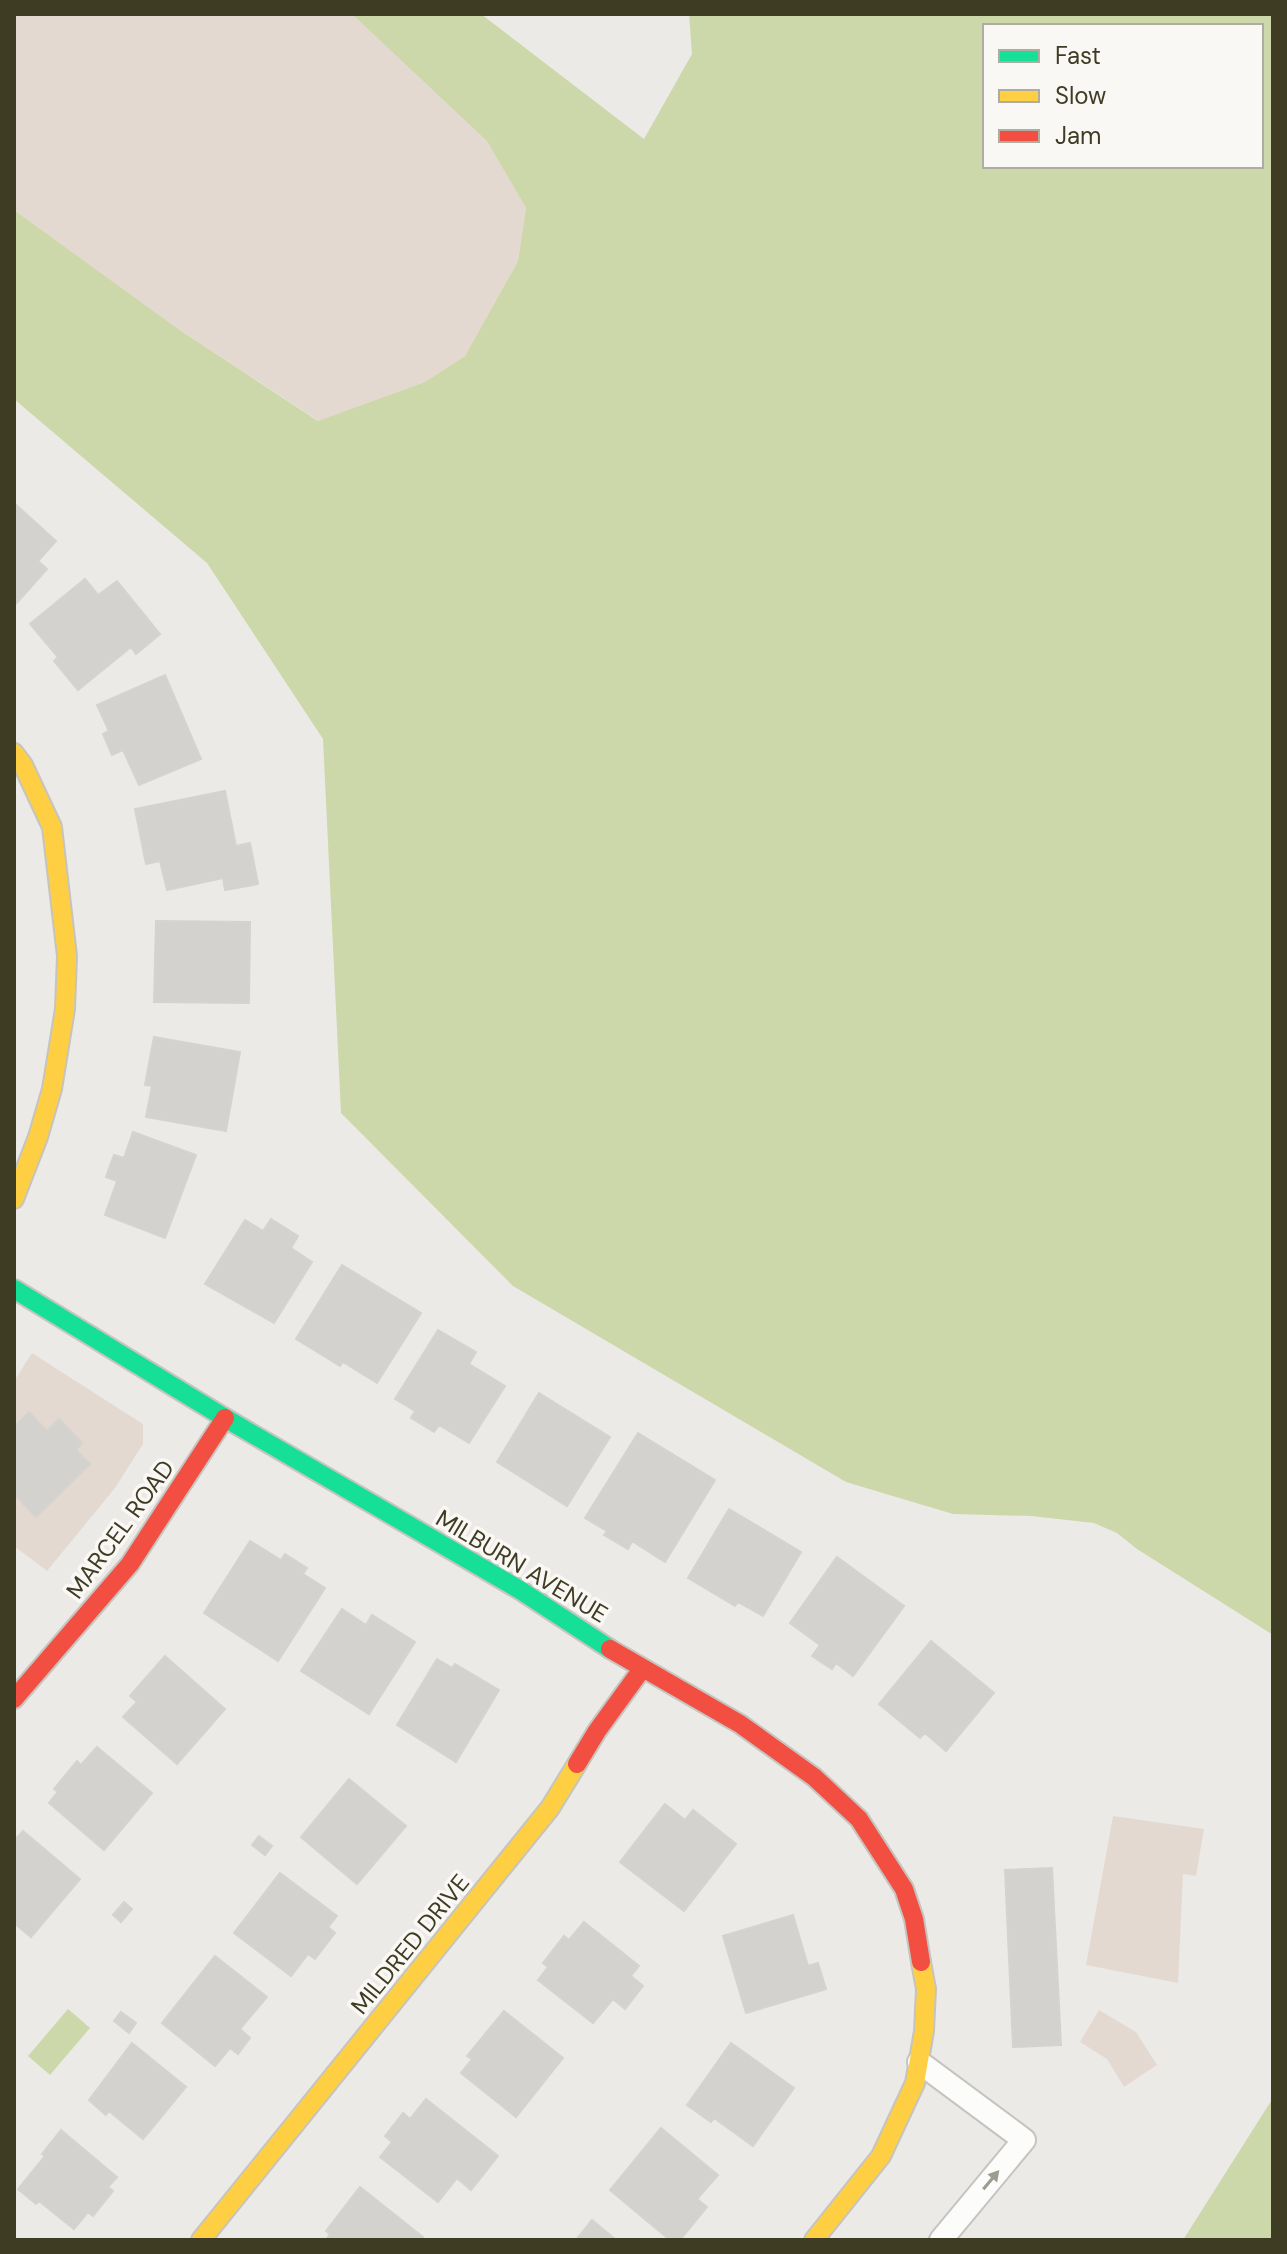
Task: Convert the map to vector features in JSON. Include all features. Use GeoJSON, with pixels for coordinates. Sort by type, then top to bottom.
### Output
{"type":"FeatureCollection","features":[{"type":"Feature","properties":{"kind":"street"},"geometry":{"type":"LineString","coordinates":[[14,753],[23,765],[52,827],[67,956],[65,1009],[52,1089],[38,1137],[14,1199]]}},
{"type":"Feature","properties":{"kind":"street","name":"MILBURN AVENUE"},"geometry":{"type":"LineString","coordinates":[[14,1289],[225,1418],[520,1590],[642,1669],[740,1724],[814,1777],[859,1819],[904,1889],[914,1919],[926,1989],[919,2062],[915,2083],[881,2156],[814,2240]]}},
{"type":"Feature","properties":{"kind":"street","name":"MARCEL ROAD"},"geometry":{"type":"LineString","coordinates":[[14,1699],[130,1564],[225,1418]]}},
{"type":"Feature","properties":{"kind":"street","name":"MILDRED DRIVE"},"geometry":{"type":"LineString","coordinates":[[201,2240],[550,1808],[597,1731],[642,1669]]}},
{"type":"Feature","properties":{"kind":"lane"},"geometry":{"type":"LineString","coordinates":[[919,2062],[1024,2140],[941,2240]]}},
{"type":"Feature","properties":{"kind":"shaded area"},"geometry":{"type":"Polygon","coordinates":[[[14,14],[356,16],[488,141],[526,208],[518,261],[465,356],[425,382],[319,421],[181,331],[14,210],[14,14]]]}},
{"type":"Feature","properties":{"kind":"shaded area"},"geometry":{"type":"Polygon","coordinates":[[[352,14],[481,14],[644,139],[692,54],[689,14],[1273,14],[1273,1635],[1137,1549],[1117,1533],[1094,1523],[1031,1516],[953,1514],[846,1482],[513,1286],[341,1113],[323,739],[207,563],[14,399],[14,210],[181,331],[318,421],[425,382],[465,356],[518,261],[526,208],[487,141],[352,14]]]}},
{"type":"Feature","properties":{"kind":"shaded area"},"geometry":{"type":"Polygon","coordinates":[[[32,1353],[143,1424],[143,1444],[115,1488],[47,1571],[14,1546],[14,1381],[32,1353]]]}},
{"type":"Feature","properties":{"kind":"shaded area"},"geometry":{"type":"Polygon","coordinates":[[[1113,1816],[1204,1829],[1196,1876],[1183,1874],[1178,1983],[1086,1965],[1113,1816]]]}},
{"type":"Feature","properties":{"kind":"shaded area"},"geometry":{"type":"Polygon","coordinates":[[[68,2009],[90,2028],[50,2075],[28,2056],[68,2009]]]}},
{"type":"Feature","properties":{"kind":"shaded area"},"geometry":{"type":"Polygon","coordinates":[[[1099,2010],[1136,2032],[1157,2065],[1124,2087],[1107,2059],[1080,2042],[1099,2010]]]}},
{"type":"Feature","properties":{"kind":"shaded area"},"geometry":{"type":"Polygon","coordinates":[[[1273,2098],[1273,2240],[1183,2240],[1273,2098]]]}},
{"type":"Feature","properties":{"kind":"building"},"geometry":{"type":"Polygon","coordinates":[[[14,503],[56,541],[38,561],[47,569],[15,605],[14,503]]]}},
{"type":"Feature","properties":{"kind":"building"},"geometry":{"type":"Polygon","coordinates":[[[85,579],[98,595],[117,581],[160,634],[136,654],[131,647],[78,690],[54,661],[58,657],[30,624],[85,579]]]}},
{"type":"Feature","properties":{"kind":"building"},"geometry":{"type":"Polygon","coordinates":[[[165,675],[201,759],[139,785],[123,750],[112,755],[103,734],[109,731],[97,705],[165,675]]]}},
{"type":"Feature","properties":{"kind":"building"},"geometry":{"type":"Polygon","coordinates":[[[225,791],[236,846],[250,843],[258,884],[225,890],[223,878],[167,890],[160,861],[146,864],[135,809],[225,791]]]}},
{"type":"Feature","properties":{"kind":"building"},"geometry":{"type":"Polygon","coordinates":[[[156,921],[250,922],[249,1003],[154,1002],[156,921]]]}},
{"type":"Feature","properties":{"kind":"building"},"geometry":{"type":"Polygon","coordinates":[[[154,1037],[240,1052],[226,1131],[146,1117],[152,1086],[145,1085],[154,1037]]]}},
{"type":"Feature","properties":{"kind":"building"},"geometry":{"type":"Polygon","coordinates":[[[133,1132],[196,1155],[165,1238],[105,1215],[117,1181],[106,1177],[114,1155],[124,1158],[133,1132]]]}},
{"type":"Feature","properties":{"kind":"building"},"geometry":{"type":"Polygon","coordinates":[[[271,1219],[298,1236],[291,1248],[312,1262],[274,1323],[205,1284],[245,1220],[263,1231],[271,1219]]]}},
{"type":"Feature","properties":{"kind":"building"},"geometry":{"type":"Polygon","coordinates":[[[342,1265],[421,1313],[377,1383],[343,1362],[340,1366],[296,1339],[342,1265]]]}},
{"type":"Feature","properties":{"kind":"building"},"geometry":{"type":"Polygon","coordinates":[[[438,1330],[476,1352],[469,1364],[505,1386],[469,1443],[439,1425],[434,1432],[411,1418],[415,1411],[395,1399],[438,1330]]]}},
{"type":"Feature","properties":{"kind":"building"},"geometry":{"type":"Polygon","coordinates":[[[539,1393],[610,1437],[567,1506],[497,1462],[539,1393]]]}},
{"type":"Feature","properties":{"kind":"building"},"geometry":{"type":"Polygon","coordinates":[[[29,1412],[47,1431],[59,1419],[82,1443],[76,1450],[90,1464],[36,1517],[14,1494],[14,1427],[29,1412]]]}},
{"type":"Feature","properties":{"kind":"building"},"geometry":{"type":"Polygon","coordinates":[[[638,1433],[715,1480],[665,1562],[632,1541],[628,1549],[604,1535],[607,1531],[585,1518],[638,1433]]]}},
{"type":"Feature","properties":{"kind":"building"},"geometry":{"type":"Polygon","coordinates":[[[729,1509],[801,1552],[763,1616],[738,1602],[735,1606],[688,1578],[729,1509]]]}},
{"type":"Feature","properties":{"kind":"building"},"geometry":{"type":"Polygon","coordinates":[[[250,1541],[281,1560],[285,1554],[307,1568],[303,1574],[325,1588],[278,1661],[204,1613],[250,1541]]]}},
{"type":"Feature","properties":{"kind":"building"},"geometry":{"type":"Polygon","coordinates":[[[837,1557],[904,1606],[853,1676],[836,1663],[832,1669],[812,1656],[820,1645],[790,1623],[837,1557]]]}},
{"type":"Feature","properties":{"kind":"building"},"geometry":{"type":"Polygon","coordinates":[[[342,1609],[366,1625],[372,1615],[415,1642],[369,1714],[301,1671],[342,1609]]]}},
{"type":"Feature","properties":{"kind":"building"},"geometry":{"type":"Polygon","coordinates":[[[931,1641],[994,1693],[946,1751],[925,1733],[920,1738],[879,1704],[931,1641]]]}},
{"type":"Feature","properties":{"kind":"building"},"geometry":{"type":"Polygon","coordinates":[[[165,1656],[225,1709],[177,1764],[123,1717],[137,1702],[130,1696],[165,1656]]]}},
{"type":"Feature","properties":{"kind":"building"},"geometry":{"type":"Polygon","coordinates":[[[437,1659],[452,1668],[455,1664],[499,1690],[456,1762],[397,1725],[437,1659]]]}},
{"type":"Feature","properties":{"kind":"building"},"geometry":{"type":"Polygon","coordinates":[[[97,1747],[152,1793],[104,1850],[49,1803],[58,1792],[54,1789],[77,1761],[81,1765],[97,1747]]]}},
{"type":"Feature","properties":{"kind":"building"},"geometry":{"type":"Polygon","coordinates":[[[349,1779],[406,1826],[357,1884],[301,1837],[349,1779]]]}},
{"type":"Feature","properties":{"kind":"building"},"geometry":{"type":"Polygon","coordinates":[[[665,1804],[685,1820],[693,1810],[736,1844],[684,1911],[620,1862],[665,1804]]]}},
{"type":"Feature","properties":{"kind":"building"},"geometry":{"type":"Polygon","coordinates":[[[23,1831],[80,1879],[31,1937],[14,1923],[14,1841],[23,1831]]]}},
{"type":"Feature","properties":{"kind":"building"},"geometry":{"type":"Polygon","coordinates":[[[259,1836],[272,1846],[265,1855],[252,1845],[259,1836]]]}},
{"type":"Feature","properties":{"kind":"building"},"geometry":{"type":"Polygon","coordinates":[[[1052,1868],[1061,2045],[1013,2047],[1005,1870],[1052,1868]]]}},
{"type":"Feature","properties":{"kind":"building"},"geometry":{"type":"Polygon","coordinates":[[[280,1873],[337,1916],[328,1927],[335,1933],[315,1959],[308,1954],[291,1976],[234,1933],[280,1873]]]}},
{"type":"Feature","properties":{"kind":"building"},"geometry":{"type":"Polygon","coordinates":[[[124,1902],[132,1909],[121,1922],[113,1915],[124,1902]]]}},
{"type":"Feature","properties":{"kind":"building"},"geometry":{"type":"Polygon","coordinates":[[[793,1915],[808,1966],[818,1963],[826,1989],[746,2013],[723,1936],[793,1915]]]}},
{"type":"Feature","properties":{"kind":"building"},"geometry":{"type":"Polygon","coordinates":[[[584,1922],[639,1966],[631,1976],[643,1986],[625,2009],[613,1999],[593,2023],[538,1980],[548,1967],[543,1963],[564,1936],[569,1940],[584,1922]]]}},
{"type":"Feature","properties":{"kind":"building"},"geometry":{"type":"Polygon","coordinates":[[[215,1956],[267,1997],[240,2029],[250,2038],[238,2054],[230,2048],[215,2066],[162,2023],[215,1956]]]}},
{"type":"Feature","properties":{"kind":"building"},"geometry":{"type":"Polygon","coordinates":[[[504,2011],[563,2058],[516,2117],[461,2073],[472,2059],[467,2056],[504,2011]]]}},
{"type":"Feature","properties":{"kind":"building"},"geometry":{"type":"Polygon","coordinates":[[[121,2012],[136,2023],[129,2033],[114,2021],[121,2012]]]}},
{"type":"Feature","properties":{"kind":"building"},"geometry":{"type":"Polygon","coordinates":[[[132,2043],[186,2087],[143,2139],[109,2111],[106,2115],[89,2100],[132,2043]]]}},
{"type":"Feature","properties":{"kind":"building"},"geometry":{"type":"Polygon","coordinates":[[[731,2043],[794,2088],[753,2146],[714,2118],[711,2122],[687,2105],[731,2043]]]}},
{"type":"Feature","properties":{"kind":"building"},"geometry":{"type":"Polygon","coordinates":[[[426,2099],[498,2156],[471,2190],[457,2178],[438,2202],[380,2157],[392,2142],[385,2136],[403,2113],[410,2119],[426,2099]]]}},
{"type":"Feature","properties":{"kind":"building"},"geometry":{"type":"Polygon","coordinates":[[[661,2128],[718,2175],[697,2199],[707,2207],[680,2240],[670,2240],[610,2190],[661,2128]]]}},
{"type":"Feature","properties":{"kind":"building"},"geometry":{"type":"Polygon","coordinates":[[[61,2130],[117,2177],[108,2187],[113,2191],[93,2216],[88,2212],[74,2229],[39,2201],[36,2204],[18,2189],[61,2130]]]}},
{"type":"Feature","properties":{"kind":"building"},"geometry":{"type":"Polygon","coordinates":[[[360,2187],[423,2237],[420,2240],[326,2240],[330,2234],[326,2231],[360,2187]]]}},
{"type":"Feature","properties":{"kind":"building"},"geometry":{"type":"Polygon","coordinates":[[[592,2220],[616,2240],[576,2240],[592,2220]]]}},
{"type":"Feature","properties":{"kind":"traffic: fast"},"geometry":{"type":"LineString","coordinates":[[14,1289],[225,1418],[520,1590],[610,1649]]}},
{"type":"Feature","properties":{"kind":"traffic: slow"},"geometry":{"type":"LineString","coordinates":[[14,753],[23,765],[52,827],[67,956],[65,1009],[52,1089],[38,1137],[14,1199]]}},
{"type":"Feature","properties":{"kind":"traffic: slow"},"geometry":{"type":"LineString","coordinates":[[201,2240],[550,1808],[577,1764]]}},
{"type":"Feature","properties":{"kind":"traffic: slow"},"geometry":{"type":"LineString","coordinates":[[814,2240],[881,2156],[915,2083],[924,2031],[926,1989],[921,1962]]}},
{"type":"Feature","properties":{"kind":"traffic: jam"},"geometry":{"type":"LineString","coordinates":[[14,1699],[130,1564],[225,1418]]}},
{"type":"Feature","properties":{"kind":"traffic: jam"},"geometry":{"type":"LineString","coordinates":[[610,1649],[740,1724],[814,1777],[859,1819],[904,1889],[914,1919],[921,1962]]}},
{"type":"Feature","properties":{"kind":"traffic: jam"},"geometry":{"type":"LineString","coordinates":[[577,1764],[642,1669]]}}]}
